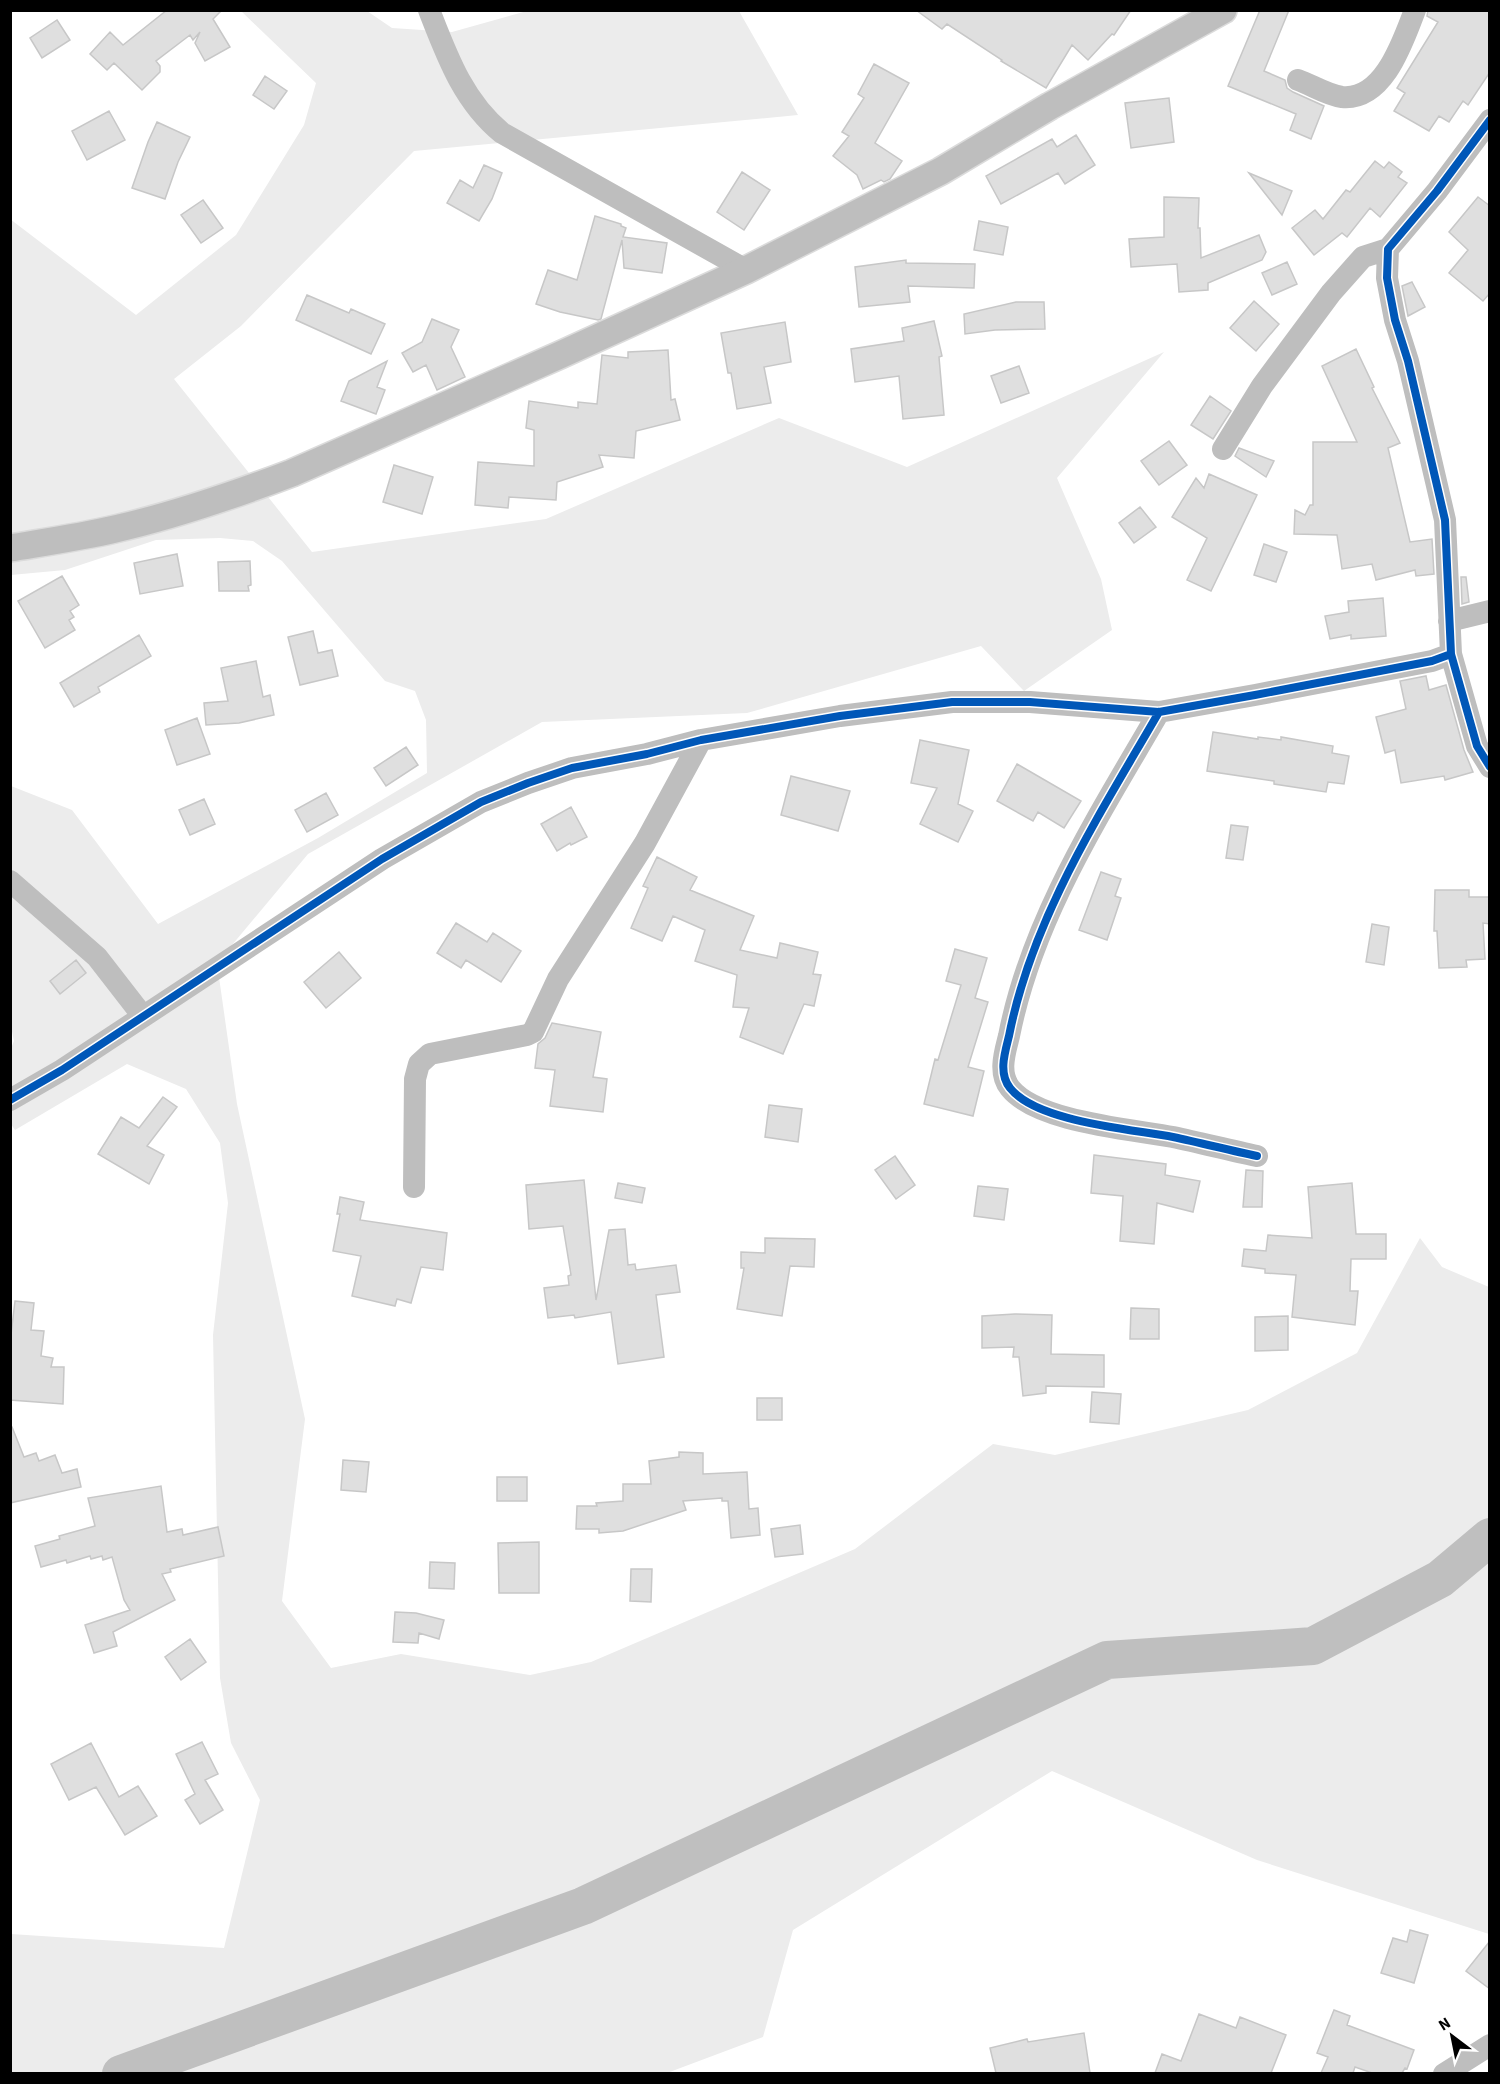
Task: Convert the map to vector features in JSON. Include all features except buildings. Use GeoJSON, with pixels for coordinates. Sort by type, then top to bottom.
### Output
{"type":"FeatureCollection","features":[{"type":"Feature","properties":{"kind":"main road"},"geometry":{"type":"LineString","coordinates":[[10,548],[117,529],[205,505],[283,477],[560,355],[746,270],[941,171],[1050,106],[1223,10]]}},
{"type":"Feature","properties":{"kind":"street"},"geometry":{"type":"LineString","coordinates":[[429,10],[453,68],[469,98],[484,119],[502,133],[746,270]]}},
{"type":"Feature","properties":{"kind":"street"},"geometry":{"type":"LineString","coordinates":[[1298,80],[1338,97],[1362,94],[1372,87],[1394,60],[1415,10]]}},
{"type":"Feature","properties":{"kind":"street"},"geometry":{"type":"LineString","coordinates":[[1223,449],[1262,386],[1330,293],[1363,257],[1388,249],[1437,191],[1490,120]]}},
{"type":"Feature","properties":{"kind":"street"},"geometry":{"type":"LineString","coordinates":[[1388,249],[1387,278],[1395,320],[1408,361],[1445,520],[1451,654],[1477,746],[1490,766]]}},
{"type":"Feature","properties":{"kind":"street"},"geometry":{"type":"LineString","coordinates":[[1449,621],[1490,611]]}},
{"type":"Feature","properties":{"kind":"street"},"geometry":{"type":"LineString","coordinates":[[10,1100],[62,1070],[142,1015],[258,942],[382,859],[481,802],[572,768],[647,754],[701,740],[840,716],[952,702],[1030,702],[1159,712],[1432,661],[1451,654]]}},
{"type":"Feature","properties":{"kind":"street"},"geometry":{"type":"LineString","coordinates":[[1159,712],[1082,844],[1050,913],[1034,950],[1015,1006],[1003,1067],[1009,1087],[1027,1102],[1078,1122],[1174,1137],[1257,1156]]}},
{"type":"Feature","properties":{"kind":"street"},"geometry":{"type":"LineString","coordinates":[[414,1187],[415,1079],[419,1064],[430,1054],[533,1032],[558,980],[645,843],[701,740]]}},
{"type":"Feature","properties":{"kind":"street"},"geometry":{"type":"LineString","coordinates":[[10,881],[97,957],[142,1015]]}},
{"type":"Feature","properties":{"kind":"street"},"geometry":{"type":"LineString","coordinates":[[1444,2073],[1490,2046]]}},
{"type":"Feature","properties":{"kind":"shaded area"},"geometry":{"type":"Polygon","coordinates":[[[241,11],[367,11],[392,28],[452,32],[527,11],[739,11],[798,115],[414,151],[241,326],[174,379],[312,552],[546,519],[779,418],[907,467],[1164,352],[1057,478],[1101,579],[1112,630],[1024,691],[981,646],[747,713],[542,722],[308,854],[217,963],[237,1104],[305,1419],[282,1601],[331,1668],[401,1654],[530,1675],[591,1662],[855,1549],[993,1444],[1055,1455],[1248,1410],[1357,1353],[1420,1238],[1442,1267],[1489,1287],[1489,1934],[1257,1860],[1052,1771],[793,1930],[763,2037],[667,2073],[11,2073],[11,1934],[224,1948],[260,1800],[231,1743],[220,1678],[213,1335],[228,1203],[220,1143],[186,1089],[127,1064],[15,1130],[11,1124],[10,1051],[14,1041],[10,1022],[11,786],[72,810],[158,924],[318,838],[427,773],[426,720],[415,691],[385,681],[282,561],[253,541],[220,538],[156,540],[65,570],[11,575],[10,219],[136,315],[236,235],[304,125],[316,83],[241,11]]]}},
{"type":"Feature","properties":{"kind":"waterway"},"geometry":{"type":"LineString","coordinates":[[121,2074],[583,1906],[1107,1660],[1313,1646],[1440,1579],[1490,1537]]}},
{"type":"Feature","properties":{"kind":"cycle path"},"geometry":{"type":"LineString","coordinates":[[1490,120],[1437,191],[1388,249],[1387,278],[1395,320],[1408,361],[1445,520],[1451,654],[1477,746],[1490,767]]}},
{"type":"Feature","properties":{"kind":"cycle path"},"geometry":{"type":"LineString","coordinates":[[10,1100],[62,1070],[382,859],[481,802],[572,768],[647,754],[701,740],[840,716],[952,702],[1030,702],[1159,712],[1432,661],[1451,654]]}},
{"type":"Feature","properties":{"kind":"cycle path"},"geometry":{"type":"LineString","coordinates":[[1159,712],[1070,868],[1051,909],[1020,992],[1004,1056],[1004,1076],[1010,1088],[1023,1100],[1062,1116],[1257,1156]]}}]}
